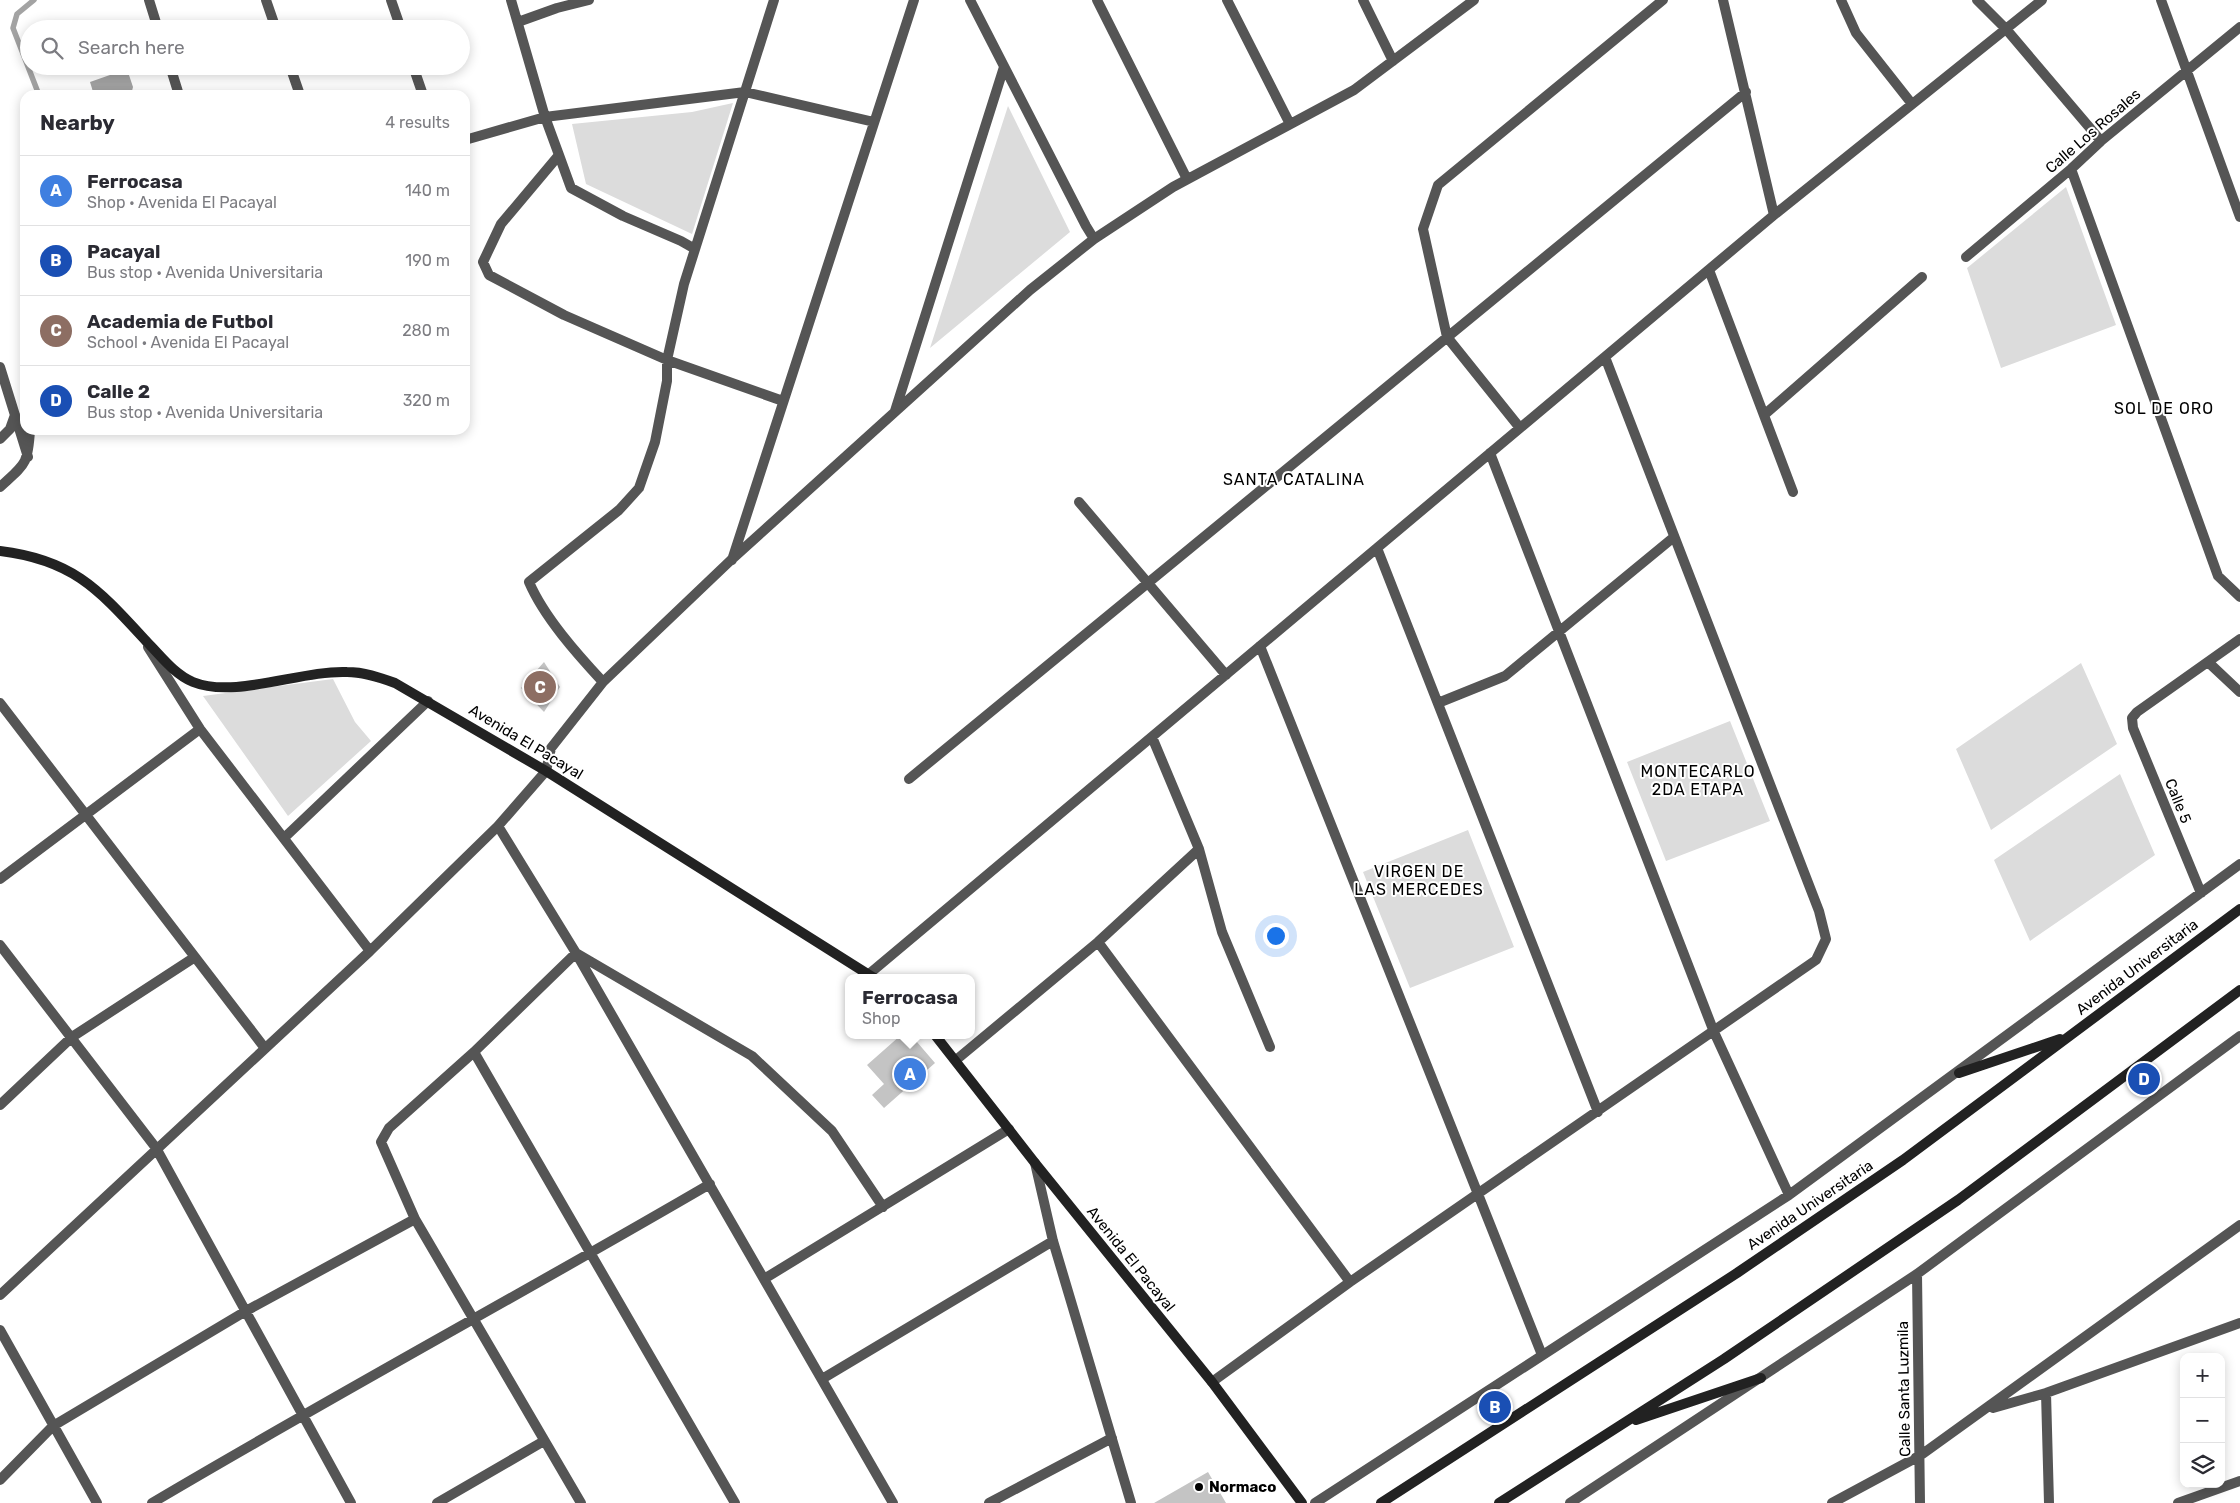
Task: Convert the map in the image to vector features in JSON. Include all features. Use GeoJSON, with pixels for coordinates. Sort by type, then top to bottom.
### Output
{"type":"FeatureCollection","features":[{"type":"Feature","properties":{"kind":"street"},"geometry":{"type":"LineString","coordinates":[[149,0],[155,20]]}},
{"type":"Feature","properties":{"kind":"street"},"geometry":{"type":"LineString","coordinates":[[266,0],[273,20]]}},
{"type":"Feature","properties":{"kind":"street"},"geometry":{"type":"LineString","coordinates":[[391,0],[398,20]]}},
{"type":"Feature","properties":{"kind":"street"},"geometry":{"type":"LineString","coordinates":[[510,0],[545,117],[571,188],[622,216],[681,241],[695,249]]}},
{"type":"Feature","properties":{"kind":"street"},"geometry":{"type":"LineString","coordinates":[[518,22],[557,8],[589,0]]}},
{"type":"Feature","properties":{"kind":"street"},"geometry":{"type":"LineString","coordinates":[[603,682],[583,661],[535,597],[529,582],[620,510],[639,488],[654,442],[667,381],[668,360],[695,249],[774,0]]}},
{"type":"Feature","properties":{"kind":"street"},"geometry":{"type":"LineString","coordinates":[[731,560],[914,0]]}},
{"type":"Feature","properties":{"kind":"street"},"geometry":{"type":"LineString","coordinates":[[970,0],[1094,239]]}},
{"type":"Feature","properties":{"kind":"street"},"geometry":{"type":"LineString","coordinates":[[1097,0],[1187,179]]}},
{"type":"Feature","properties":{"kind":"street"},"geometry":{"type":"LineString","coordinates":[[1226,0],[1290,124]]}},
{"type":"Feature","properties":{"kind":"street"},"geometry":{"type":"LineString","coordinates":[[1363,0],[1393,61]]}},
{"type":"Feature","properties":{"kind":"street"},"geometry":{"type":"LineString","coordinates":[[0,1295],[264,1047],[370,951],[498,826],[546,771],[551,748],[603,682],[731,560],[1030,290],[1094,239],[1187,179],[1354,90],[1474,0]]}},
{"type":"Feature","properties":{"kind":"street"},"geometry":{"type":"LineString","coordinates":[[1520,428],[1447,337],[1423,229],[1438,185],[1663,0]]}},
{"type":"Feature","properties":{"kind":"street"},"geometry":{"type":"LineString","coordinates":[[1723,0],[1774,215]]}},
{"type":"Feature","properties":{"kind":"street"},"geometry":{"type":"LineString","coordinates":[[1842,0],[1856,33],[1912,104]]}},
{"type":"Feature","properties":{"kind":"street"},"geometry":{"type":"LineString","coordinates":[[1976,0],[2006,29],[2101,141]]}},
{"type":"Feature","properties":{"kind":"street"},"geometry":{"type":"LineString","coordinates":[[874,974],[1152,737],[1708,270],[2042,0]]}},
{"type":"Feature","properties":{"kind":"street"},"geometry":{"type":"LineString","coordinates":[[2161,0],[2240,217]]}},
{"type":"Feature","properties":{"kind":"street","name":"Calle Los Rosales"},"geometry":{"type":"LineString","coordinates":[[1966,257],[2071,169],[2101,141],[2240,28]]}},
{"type":"Feature","properties":{"kind":"street"},"geometry":{"type":"LineString","coordinates":[[894,413],[1004,67]]}},
{"type":"Feature","properties":{"kind":"street"},"geometry":{"type":"LineString","coordinates":[[173,75],[177,90]]}},
{"type":"Feature","properties":{"kind":"street"},"geometry":{"type":"LineString","coordinates":[[293,75],[298,90]]}},
{"type":"Feature","properties":{"kind":"street"},"geometry":{"type":"LineString","coordinates":[[416,75],[421,90]]}},
{"type":"Feature","properties":{"kind":"street"},"geometry":{"type":"LineString","coordinates":[[470,139],[545,117],[745,92],[874,122]]}},
{"type":"Feature","properties":{"kind":"street"},"geometry":{"type":"LineString","coordinates":[[909,779],[1746,92]]}},
{"type":"Feature","properties":{"kind":"street"},"geometry":{"type":"LineString","coordinates":[[558,155],[501,224],[483,262],[489,275],[564,315],[668,360],[784,401]]}},
{"type":"Feature","properties":{"kind":"street"},"geometry":{"type":"LineString","coordinates":[[2071,169],[2218,576],[2240,597]]}},
{"type":"Feature","properties":{"kind":"street"},"geometry":{"type":"LineString","coordinates":[[1708,270],[1793,492]]}},
{"type":"Feature","properties":{"kind":"street"},"geometry":{"type":"LineString","coordinates":[[1764,415],[1922,277]]}},
{"type":"Feature","properties":{"kind":"street"},"geometry":{"type":"LineString","coordinates":[[1212,1382],[1350,1282],[1816,960],[1826,939],[1819,911],[1605,357]]}},
{"type":"Feature","properties":{"kind":"street"},"geometry":{"type":"LineString","coordinates":[[0,366],[20,432]]}},
{"type":"Feature","properties":{"kind":"street"},"geometry":{"type":"LineString","coordinates":[[0,438],[10,429],[15,416]]}},
{"type":"Feature","properties":{"kind":"street"},"geometry":{"type":"LineString","coordinates":[[21,435],[28,457]]}},
{"type":"Feature","properties":{"kind":"street"},"geometry":{"type":"LineString","coordinates":[[0,487],[24,465],[28,457],[30,435]]}},
{"type":"Feature","properties":{"kind":"street"},"geometry":{"type":"LineString","coordinates":[[1490,453],[1714,1032],[1789,1195]]}},
{"type":"Feature","properties":{"kind":"street"},"geometry":{"type":"LineString","coordinates":[[1079,502],[1149,582],[1226,675]]}},
{"type":"Feature","properties":{"kind":"street"},"geometry":{"type":"LineString","coordinates":[[1438,703],[1505,676],[1674,537]]}},
{"type":"Feature","properties":{"kind":"street"},"geometry":{"type":"LineString","coordinates":[[1377,548],[1598,1112]]}},
{"type":"Feature","properties":{"kind":"street","name":"Avenida El Pacayal"},"geometry":{"type":"LineString","coordinates":[[0,551],[26,554],[54,562],[81,578],[110,602],[180,674],[204,685],[239,687],[308,674],[347,672],[370,674],[387,680],[428,701],[546,771],[869,974]]}},
{"type":"Feature","properties":{"kind":"street"},"geometry":{"type":"LineString","coordinates":[[140,635],[200,729],[370,951]]}},
{"type":"Feature","properties":{"kind":"street"},"geometry":{"type":"LineString","coordinates":[[2240,639],[2208,662],[2240,692]]}},
{"type":"Feature","properties":{"kind":"street"},"geometry":{"type":"LineString","coordinates":[[1260,646],[1542,1355]]}},
{"type":"Feature","properties":{"kind":"street","name":"Calle 5"},"geometry":{"type":"LineString","coordinates":[[2201,893],[2137,737],[2132,718],[2137,712],[2208,662]]}},
{"type":"Feature","properties":{"kind":"street"},"geometry":{"type":"LineString","coordinates":[[284,838],[428,701]]}},
{"type":"Feature","properties":{"kind":"street"},"geometry":{"type":"LineString","coordinates":[[0,703],[264,1047]]}},
{"type":"Feature","properties":{"kind":"street"},"geometry":{"type":"LineString","coordinates":[[0,880],[200,729]]}},
{"type":"Feature","properties":{"kind":"street"},"geometry":{"type":"LineString","coordinates":[[1152,737],[1199,849],[1222,932],[1270,1046]]}},
{"type":"Feature","properties":{"kind":"street"},"geometry":{"type":"LineString","coordinates":[[498,826],[576,953],[893,1503]]}},
{"type":"Feature","properties":{"kind":"street"},"geometry":{"type":"LineString","coordinates":[[956,1060],[1098,942],[1199,849]]}},
{"type":"Feature","properties":{"kind":"street"},"geometry":{"type":"LineString","coordinates":[[1315,1503],[1789,1195],[1959,1073],[2240,864]]}},
{"type":"Feature","properties":{"kind":"street","name":"Avenida Universitaria"},"geometry":{"type":"LineString","coordinates":[[1380,1503],[1737,1273],[1902,1160],[2240,909]]}},
{"type":"Feature","properties":{"kind":"street"},"geometry":{"type":"LineString","coordinates":[[1098,942],[1350,1282]]}},
{"type":"Feature","properties":{"kind":"street"},"geometry":{"type":"LineString","coordinates":[[0,945],[156,1148],[351,1503]]}},
{"type":"Feature","properties":{"kind":"street"},"geometry":{"type":"LineString","coordinates":[[576,953],[474,1052],[389,1128],[381,1142],[415,1219],[581,1503]]}},
{"type":"Feature","properties":{"kind":"street"},"geometry":{"type":"LineString","coordinates":[[576,953],[752,1056],[832,1131],[883,1207]]}},
{"type":"Feature","properties":{"kind":"street"},"geometry":{"type":"LineString","coordinates":[[0,1104],[72,1037],[195,957]]}},
{"type":"Feature","properties":{"kind":"street"},"geometry":{"type":"LineString","coordinates":[[1499,1503],[1732,1353],[1958,1200],[2240,990]]}},
{"type":"Feature","properties":{"kind":"street"},"geometry":{"type":"LineString","coordinates":[[1959,1073],[2070,1035]]}},
{"type":"Feature","properties":{"kind":"street"},"geometry":{"type":"LineString","coordinates":[[1570,1503],[1917,1274],[2240,1036]]}},
{"type":"Feature","properties":{"kind":"street","name":"Avenida El Pacayal"},"geometry":{"type":"LineString","coordinates":[[938,1039],[1035,1164],[1212,1382],[1302,1503]]}},
{"type":"Feature","properties":{"kind":"street"},"geometry":{"type":"LineString","coordinates":[[474,1052],[735,1503]]}},
{"type":"Feature","properties":{"kind":"street"},"geometry":{"type":"LineString","coordinates":[[764,1279],[1009,1129]]}},
{"type":"Feature","properties":{"kind":"street"},"geometry":{"type":"LineString","coordinates":[[1035,1164],[1053,1241],[1131,1503]]}},
{"type":"Feature","properties":{"kind":"street"},"geometry":{"type":"LineString","coordinates":[[152,1503],[302,1414],[473,1321],[710,1184]]}},
{"type":"Feature","properties":{"kind":"street"},"geometry":{"type":"LineString","coordinates":[[0,1480],[53,1426],[246,1312],[415,1219]]}},
{"type":"Feature","properties":{"kind":"street"},"geometry":{"type":"LineString","coordinates":[[1832,1503],[1921,1455],[2240,1225]]}},
{"type":"Feature","properties":{"kind":"street"},"geometry":{"type":"LineString","coordinates":[[822,1379],[1053,1241]]}},
{"type":"Feature","properties":{"kind":"street","name":"Calle Santa Luzmila"},"geometry":{"type":"LineString","coordinates":[[1917,1274],[1921,1455],[1920,1503]]}},
{"type":"Feature","properties":{"kind":"street"},"geometry":{"type":"LineString","coordinates":[[1984,1410],[2046,1393],[2240,1322]]}},
{"type":"Feature","properties":{"kind":"street"},"geometry":{"type":"LineString","coordinates":[[0,1330],[97,1503]]}},
{"type":"Feature","properties":{"kind":"street"},"geometry":{"type":"LineString","coordinates":[[1621,1425],[1761,1378]]}},
{"type":"Feature","properties":{"kind":"street"},"geometry":{"type":"LineString","coordinates":[[2046,1393],[2049,1503]]}},
{"type":"Feature","properties":{"kind":"street"},"geometry":{"type":"LineString","coordinates":[[989,1503],[1112,1438]]}},
{"type":"Feature","properties":{"kind":"street"},"geometry":{"type":"LineString","coordinates":[[437,1503],[544,1441]]}},
{"type":"Feature","properties":{"kind":"street"},"geometry":{"type":"LineString","coordinates":[[2178,1503],[2240,1481]]}},
{"type":"Feature","properties":{"kind":"shaded area"},"geometry":{"type":"Polygon","coordinates":[[[110,75],[129,75],[133,87],[132,90],[92,90],[90,82],[110,75]]]}},
{"type":"Feature","properties":{"kind":"shaded area"},"geometry":{"type":"Polygon","coordinates":[[[733,103],[692,234],[586,184],[572,124],[692,112],[733,103]]]}},
{"type":"Feature","properties":{"kind":"shaded area"},"geometry":{"type":"Polygon","coordinates":[[[1008,106],[1070,232],[930,348],[1008,106]]]}},
{"type":"Feature","properties":{"kind":"shaded area"},"geometry":{"type":"Polygon","coordinates":[[[2066,187],[2116,325],[2001,368],[1967,268],[2066,187]]]}},
{"type":"Feature","properties":{"kind":"shaded area"},"geometry":{"type":"Polygon","coordinates":[[[2081,663],[2117,744],[1991,830],[1956,749],[2081,663]]]}},
{"type":"Feature","properties":{"kind":"shaded area"},"geometry":{"type":"Polygon","coordinates":[[[333,679],[355,722],[371,741],[288,816],[203,696],[333,679]]]}},
{"type":"Feature","properties":{"kind":"shaded area"},"geometry":{"type":"Polygon","coordinates":[[[1730,721],[1770,821],[1666,861],[1627,762],[1730,721]]]}},
{"type":"Feature","properties":{"kind":"shaded area"},"geometry":{"type":"Polygon","coordinates":[[[2120,774],[2155,855],[2030,941],[1994,860],[2120,774]]]}},
{"type":"Feature","properties":{"kind":"shaded area"},"geometry":{"type":"Polygon","coordinates":[[[1468,830],[1514,947],[1410,988],[1363,872],[1468,830]]]}},
{"type":"Feature","properties":{"kind":"building"},"geometry":{"type":"Polygon","coordinates":[[[544,662],[560,687],[544,712],[521,688],[544,662]]]}},
{"type":"Feature","properties":{"kind":"building"},"geometry":{"type":"Polygon","coordinates":[[[896,1039],[914,1039],[935,1063],[884,1108],[872,1095],[884,1084],[867,1065],[896,1039]]]}},
{"type":"Feature","properties":{"kind":"building","name":"Normaco"},"geometry":{"type":"Polygon","coordinates":[[[1208,1472],[1226,1503],[1154,1503],[1208,1472]]]}},
{"type":"Feature","properties":{"kind":"waterway"},"geometry":{"type":"LineString","coordinates":[[20,46],[13,28],[17,14],[34,0]]}},
{"type":"Feature","properties":{"kind":"waterway"},"geometry":{"type":"LineString","coordinates":[[31,75],[37,90]]}},
{"type":"Feature","properties":{"kind":"place","name":"Academia de Futbol"},"geometry":{"type":"Point","coordinates":[540,687]}},
{"type":"Feature","properties":{"kind":"place","name":"Ferrocasa"},"geometry":{"type":"Point","coordinates":[910,1074]}},
{"type":"Feature","properties":{"kind":"place","name":"Calle 2"},"geometry":{"type":"Point","coordinates":[2144,1079]}},
{"type":"Feature","properties":{"kind":"place","name":"Pacayal"},"geometry":{"type":"Point","coordinates":[1495,1407]}},
{"type":"Feature","properties":{"kind":"place","name":"Normaco"},"geometry":{"type":"Point","coordinates":[1199,1487]}},
{"type":"Feature","properties":{"kind":"district","name":"SOL DE ORO"},"geometry":{"type":"Point","coordinates":[2164,408]}},
{"type":"Feature","properties":{"kind":"district","name":"SANTA CATALINA"},"geometry":{"type":"Point","coordinates":[1294,479]}},
{"type":"Feature","properties":{"kind":"district","name":"MONTECARLO 2DA ETAPA"},"geometry":{"type":"Point","coordinates":[1698,780]}},
{"type":"Feature","properties":{"kind":"district","name":"VIRGEN DE LAS MERCEDES"},"geometry":{"type":"Point","coordinates":[1419,880]}}]}
